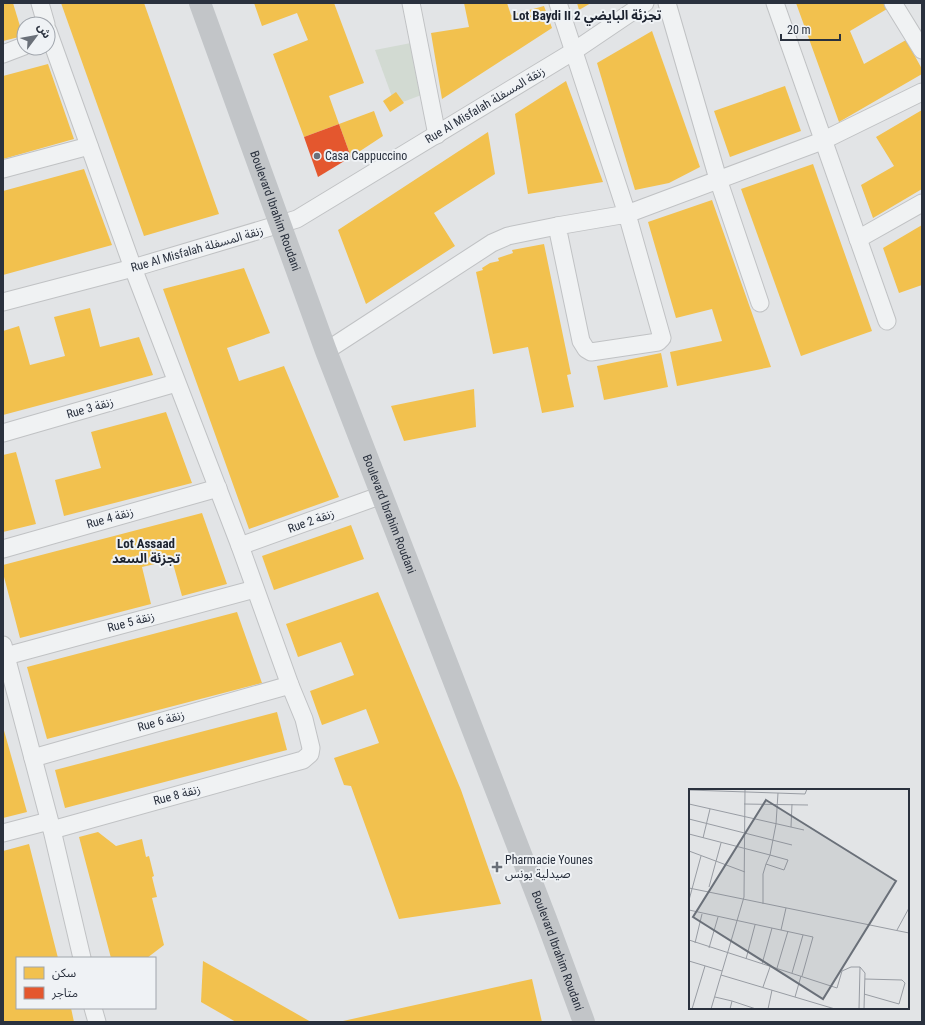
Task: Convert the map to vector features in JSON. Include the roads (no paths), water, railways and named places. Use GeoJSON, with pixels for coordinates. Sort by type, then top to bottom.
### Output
{"type":"FeatureCollection","features":[{"type":"Feature","properties":{"kind":"street"},"geometry":{"type":"LineString","coordinates":[[40,3],[43,16]]}},
{"type":"Feature","properties":{"kind":"street","name":"Boulevard Ibrahim Roudani"},"geometry":{"type":"LineString","coordinates":[[200,3],[326,351],[546,919],[584,1022]]}},
{"type":"Feature","properties":{"kind":"street"},"geometry":{"type":"LineString","coordinates":[[411,3],[437,135]]}},
{"type":"Feature","properties":{"kind":"street"},"geometry":{"type":"LineString","coordinates":[[557,226],[581,341],[586,349],[595,352],[658,342],[662,338],[627,214],[558,3]]}},
{"type":"Feature","properties":{"kind":"street","name":"Rue Al Misfalah زنقة المسفلة"},"geometry":{"type":"LineString","coordinates":[[3,302],[133,268],[281,225],[313,211],[574,51],[645,3]]}},
{"type":"Feature","properties":{"kind":"street"},"geometry":{"type":"LineString","coordinates":[[667,3],[718,179],[760,303]]}},
{"type":"Feature","properties":{"kind":"street"},"geometry":{"type":"LineString","coordinates":[[775,3],[822,141],[887,321]]}},
{"type":"Feature","properties":{"kind":"street"},"geometry":{"type":"LineString","coordinates":[[894,3],[922,50]]}},
{"type":"Feature","properties":{"kind":"street"},"geometry":{"type":"LineString","coordinates":[[3,54],[16,49]]}},
{"type":"Feature","properties":{"kind":"street"},"geometry":{"type":"LineString","coordinates":[[56,55],[133,268],[240,546],[290,685]]}},
{"type":"Feature","properties":{"kind":"street"},"geometry":{"type":"LineString","coordinates":[[326,351],[492,243],[508,236],[627,214],[822,141],[922,92]]}},
{"type":"Feature","properties":{"kind":"street"},"geometry":{"type":"LineString","coordinates":[[3,169],[89,146]]}},
{"type":"Feature","properties":{"kind":"street"},"geometry":{"type":"LineString","coordinates":[[858,239],[922,203]]}},
{"type":"Feature","properties":{"kind":"street","name":"Rue 3 زنقة"},"geometry":{"type":"LineString","coordinates":[[3,433],[176,383]]}},
{"type":"Feature","properties":{"kind":"street","name":"Rue 4 زنقة"},"geometry":{"type":"LineString","coordinates":[[3,548],[218,488]]}},
{"type":"Feature","properties":{"kind":"street","name":"Rue 2 زنقة"},"geometry":{"type":"LineString","coordinates":[[240,546],[382,496]]}},
{"type":"Feature","properties":{"kind":"street","name":"Rue 5 زنقة"},"geometry":{"type":"LineString","coordinates":[[5,650],[255,589]]}},
{"type":"Feature","properties":{"kind":"street"},"geometry":{"type":"LineString","coordinates":[[5,650],[50,825],[82,957]]}},
{"type":"Feature","properties":{"kind":"street","name":"Rue 6 زنقة"},"geometry":{"type":"LineString","coordinates":[[33,758],[290,685]]}},
{"type":"Feature","properties":{"kind":"street","name":"Rue 8 زنقة"},"geometry":{"type":"LineString","coordinates":[[3,833],[50,825],[303,760],[310,754],[311,748],[304,719],[290,685]]}},
{"type":"Feature","properties":{"kind":"street"},"geometry":{"type":"LineString","coordinates":[[93,1009],[97,1022]]}},
{"type":"Feature","properties":{"kind":"place","name":"Casa Cappuccino"},"geometry":{"type":"Point","coordinates":[317,156]}},
{"type":"Feature","properties":{"kind":"place","name":"Pharmacie Younes صيدلية يونس"},"geometry":{"type":"Point","coordinates":[497,867]}},
{"type":"Feature","properties":{"kind":"district","name":"Lot Baydi II تجزئة البايضي 2"},"geometry":{"type":"Point","coordinates":[587,15]}},
{"type":"Feature","properties":{"kind":"district","name":"Lot Assaad تجزئة السعد"},"geometry":{"type":"Point","coordinates":[146,550]}}]}
